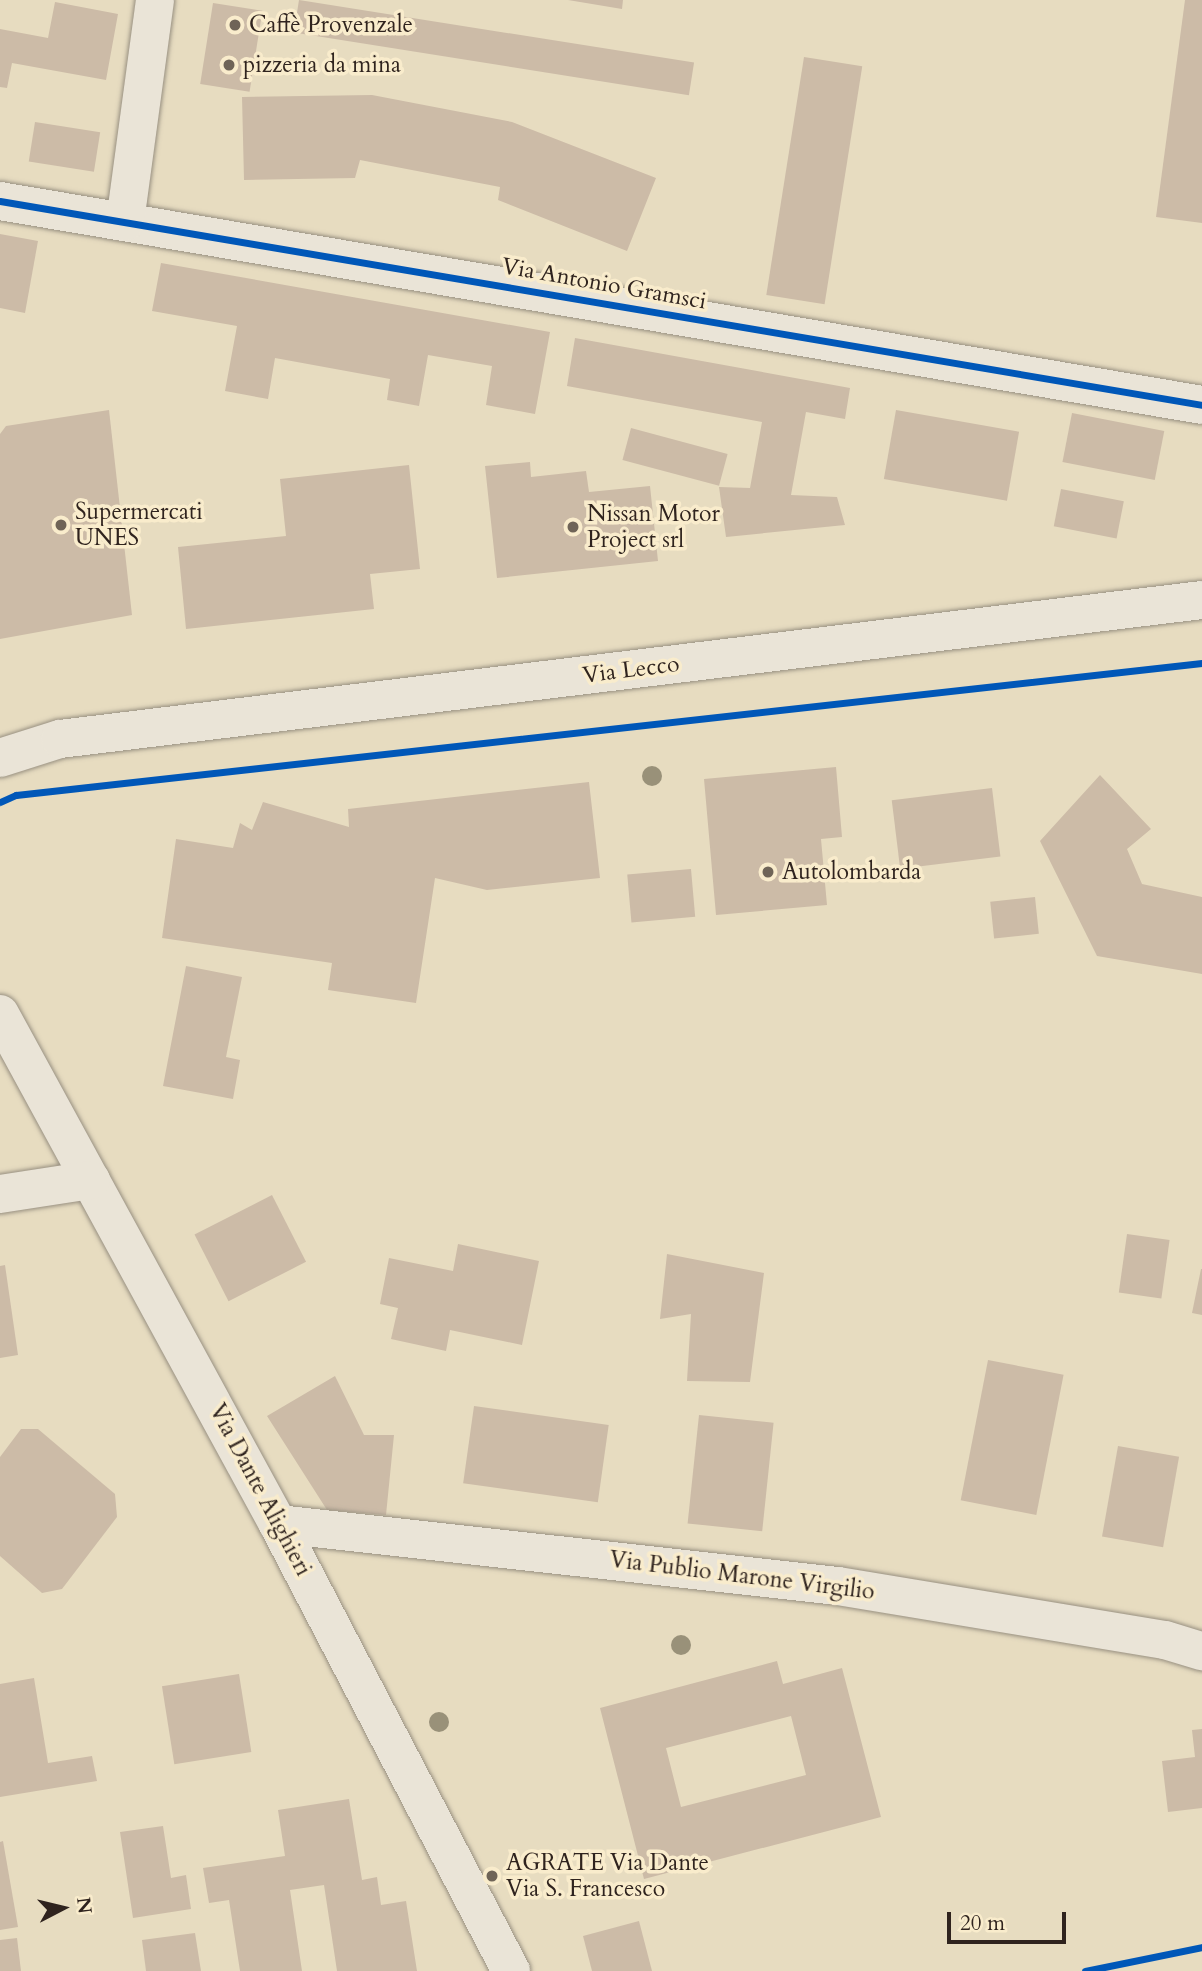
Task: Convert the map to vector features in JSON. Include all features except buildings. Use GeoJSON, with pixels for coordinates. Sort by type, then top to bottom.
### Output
{"type":"FeatureCollection","features":[{"type":"Feature","properties":{"kind":"street"},"geometry":{"type":"LineString","coordinates":[[125,222],[155,0]]}},
{"type":"Feature","properties":{"kind":"street","name":"Via Antonio Gramsci"},"geometry":{"type":"LineString","coordinates":[[0,201],[1202,405]]}},
{"type":"Feature","properties":{"kind":"street","name":"Via Lecco"},"geometry":{"type":"LineString","coordinates":[[0,758],[60,739],[1202,600]]}},
{"type":"Feature","properties":{"kind":"street","name":"Via Lecco"},"geometry":{"type":"LineString","coordinates":[[0,733],[60,739]]}},
{"type":"Feature","properties":{"kind":"street","name":"Via Dante Alighieri"},"geometry":{"type":"LineString","coordinates":[[0,1014],[278,1524],[511,1971]]}},
{"type":"Feature","properties":{"kind":"street"},"geometry":{"type":"LineString","coordinates":[[0,1194],[91,1181]]}},
{"type":"Feature","properties":{"kind":"street","name":"Via Publio Marone Virgilio"},"geometry":{"type":"LineString","coordinates":[[278,1524],[838,1586],[1165,1640],[1202,1651]]}},
{"type":"Feature","properties":{"kind":"cycle path"},"geometry":{"type":"LineString","coordinates":[[0,201],[1202,405]]}},
{"type":"Feature","properties":{"kind":"cycle path"},"geometry":{"type":"LineString","coordinates":[[0,802],[16,795],[1202,663]]}},
{"type":"Feature","properties":{"kind":"cycle path"},"geometry":{"type":"LineString","coordinates":[[1085,1971],[1202,1947]]}},
{"type":"Feature","properties":{"kind":"place","name":"Caffè Provenzale"},"geometry":{"type":"Point","coordinates":[235,25]}},
{"type":"Feature","properties":{"kind":"place","name":"pizzeria da mina"},"geometry":{"type":"Point","coordinates":[229,65]}},
{"type":"Feature","properties":{"kind":"place","name":"Supermercati UNES"},"geometry":{"type":"Point","coordinates":[61,525]}},
{"type":"Feature","properties":{"kind":"place","name":"Nissan Motor Project srl"},"geometry":{"type":"Point","coordinates":[573,527]}},
{"type":"Feature","properties":{"kind":"place","name":"Autolombarda"},"geometry":{"type":"Point","coordinates":[768,872]}},
{"type":"Feature","properties":{"kind":"place","name":"AGRATE Via Dante Via S. Francesco"},"geometry":{"type":"Point","coordinates":[492,1876]}}]}
